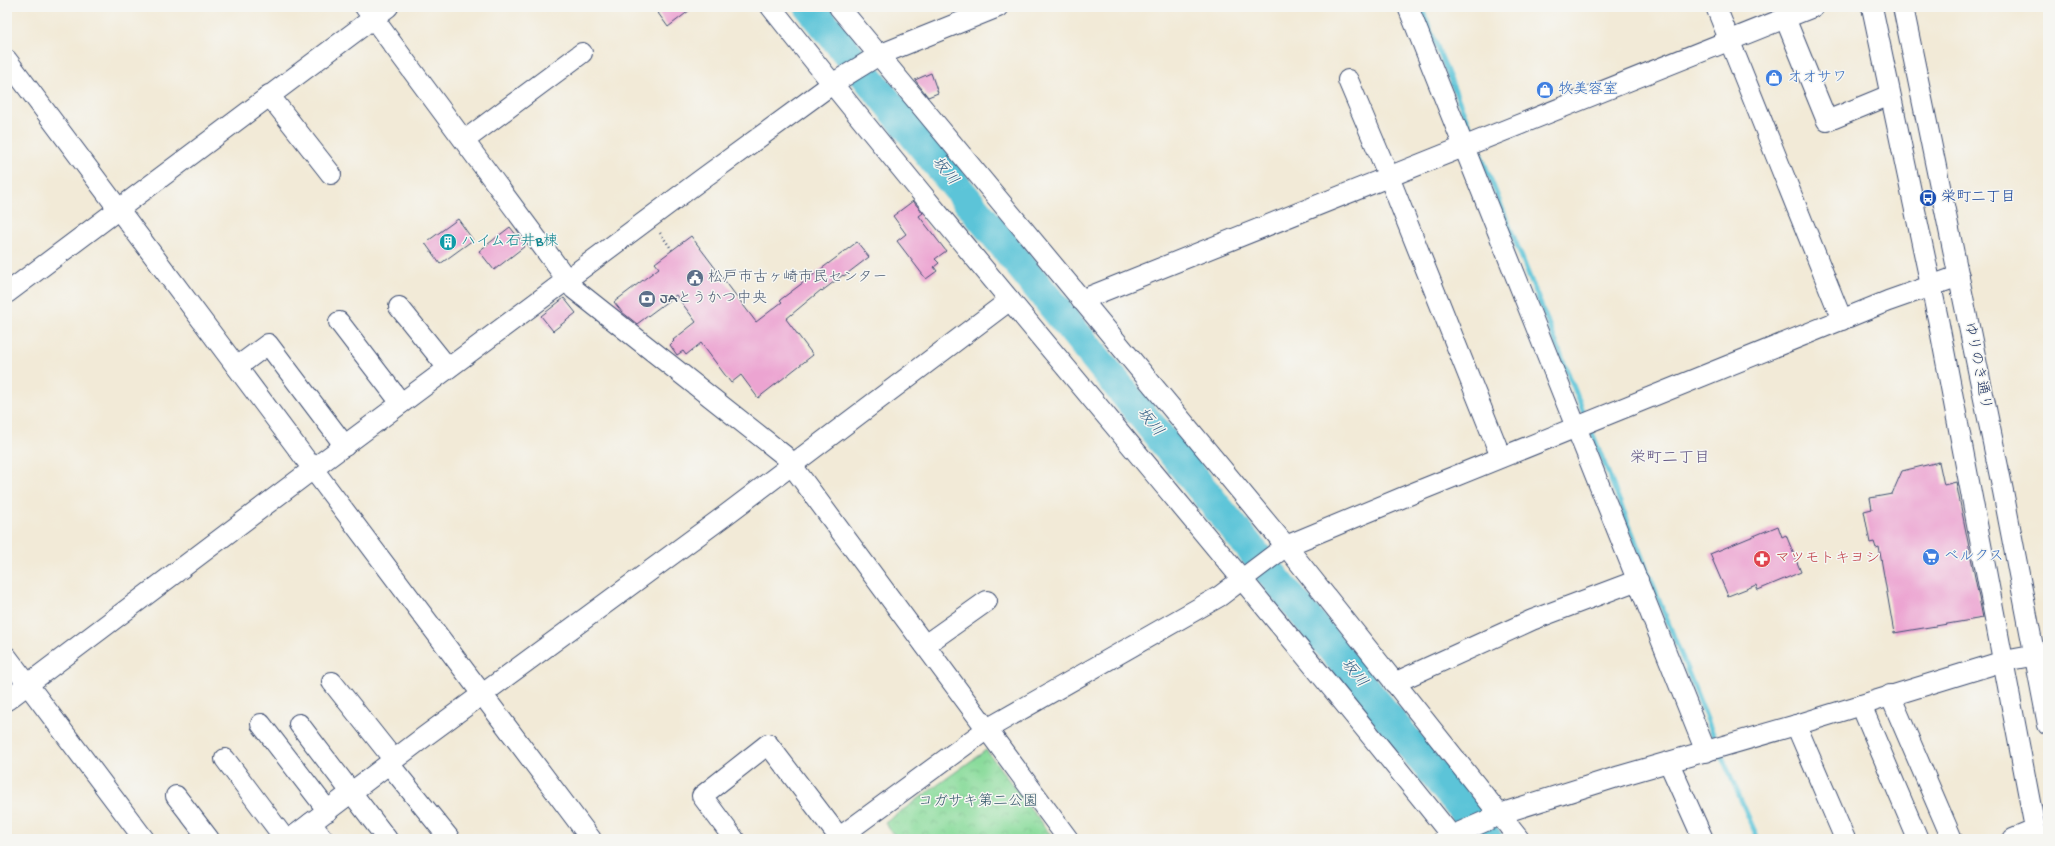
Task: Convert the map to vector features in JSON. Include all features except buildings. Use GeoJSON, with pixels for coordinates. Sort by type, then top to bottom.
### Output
{"type":"FeatureCollection","features":[{"type":"Feature","properties":{"kind":"street"},"geometry":{"type":"LineString","coordinates":[[771,7],[836,82],[1010,300],[1243,580],[1452,837],[1509,811],[2004,661],[2042,654]]}},
{"type":"Feature","properties":{"kind":"street"},"geometry":{"type":"LineString","coordinates":[[840,7],[876,57],[1286,546],[1498,817],[1519,839]]}},
{"type":"Feature","properties":{"kind":"street"},"geometry":{"type":"LineString","coordinates":[[7,700],[401,403],[836,82],[876,57],[998,7]]}},
{"type":"Feature","properties":{"kind":"street"},"geometry":{"type":"LineString","coordinates":[[1408,7],[1472,144],[1583,425],[1638,580],[1715,749]]}},
{"type":"Feature","properties":{"kind":"street"},"geometry":{"type":"LineString","coordinates":[[1716,7],[1842,320]]}},
{"type":"Feature","properties":{"kind":"street"},"geometry":{"type":"LineString","coordinates":[[1081,300],[1730,40],[1776,16],[1813,7]]}},
{"type":"Feature","properties":{"kind":"street"},"geometry":{"type":"LineString","coordinates":[[1872,7],[1930,286],[2004,661],[2036,834],[2013,839]]}},
{"type":"Feature","properties":{"kind":"street","name":"ゆりのき通り"},"geometry":{"type":"LineString","coordinates":[[1903,7],[1959,276],[2042,654],[2048,725]]}},
{"type":"Feature","properties":{"kind":"street"},"geometry":{"type":"LineString","coordinates":[[7,293],[269,95],[376,11],[464,140],[574,289],[785,456],[1068,839]]}},
{"type":"Feature","properties":{"kind":"street"},"geometry":{"type":"LineString","coordinates":[[1776,16],[1827,122],[1890,95]]}},
{"type":"Feature","properties":{"kind":"street"},"geometry":{"type":"LineString","coordinates":[[464,140],[582,53]]}},
{"type":"Feature","properties":{"kind":"street"},"geometry":{"type":"LineString","coordinates":[[7,60],[590,839]]}},
{"type":"Feature","properties":{"kind":"street"},"geometry":{"type":"LineString","coordinates":[[1348,80],[1389,177],[1501,457]]}},
{"type":"Feature","properties":{"kind":"street"},"geometry":{"type":"LineString","coordinates":[[269,95],[331,174]]}},
{"type":"Feature","properties":{"kind":"street"},"geometry":{"type":"LineString","coordinates":[[734,839],[702,796],[768,744],[838,838],[987,729],[1220,596],[1286,546],[1501,457],[1842,320],[1959,276]]}},
{"type":"Feature","properties":{"kind":"street"},"geometry":{"type":"LineString","coordinates":[[290,839],[391,762],[723,517],[791,464],[1010,300]]}},
{"type":"Feature","properties":{"kind":"street"},"geometry":{"type":"LineString","coordinates":[[399,306],[448,368]]}},
{"type":"Feature","properties":{"kind":"street"},"geometry":{"type":"LineString","coordinates":[[339,322],[401,403]]}},
{"type":"Feature","properties":{"kind":"street"},"geometry":{"type":"LineString","coordinates":[[237,367],[268,344],[345,446]]}},
{"type":"Feature","properties":{"kind":"street"},"geometry":{"type":"LineString","coordinates":[[1394,683],[1506,631],[1638,580]]}},
{"type":"Feature","properties":{"kind":"street"},"geometry":{"type":"LineString","coordinates":[[925,645],[987,601]]}},
{"type":"Feature","properties":{"kind":"street"},"geometry":{"type":"LineString","coordinates":[[7,657],[144,839]]}},
{"type":"Feature","properties":{"kind":"street"},"geometry":{"type":"LineString","coordinates":[[332,682],[449,838]]}},
{"type":"Feature","properties":{"kind":"street"},"geometry":{"type":"LineString","coordinates":[[1890,695],[1952,839]]}},
{"type":"Feature","properties":{"kind":"street"},"geometry":{"type":"LineString","coordinates":[[1861,704],[1918,839]]}},
{"type":"Feature","properties":{"kind":"street"},"geometry":{"type":"LineString","coordinates":[[261,724],[328,811]]}},
{"type":"Feature","properties":{"kind":"street"},"geometry":{"type":"LineString","coordinates":[[299,724],[387,839]]}},
{"type":"Feature","properties":{"kind":"street"},"geometry":{"type":"LineString","coordinates":[[1796,725],[1845,839]]}},
{"type":"Feature","properties":{"kind":"street"},"geometry":{"type":"LineString","coordinates":[[225,759],[285,839]]}},
{"type":"Feature","properties":{"kind":"street"},"geometry":{"type":"LineString","coordinates":[[1669,763],[1703,839]]}},
{"type":"Feature","properties":{"kind":"street"},"geometry":{"type":"LineString","coordinates":[[176,796],[209,839]]}},
{"type":"Feature","properties":{"kind":"street"},"geometry":{"type":"LineString","coordinates":[[311,824],[323,839]]}},
{"type":"Feature","properties":{"kind":"green space","name":"コガサキ第二公園"},"geometry":{"type":"Polygon","coordinates":[[[986,750],[1052,837],[1050,839],[897,839],[885,823],[986,750]]]}},
{"type":"Feature","properties":{"kind":"waterway","name":"坂川"},"geometry":{"type":"LineString","coordinates":[[810,7],[1487,839]]}},
{"type":"Feature","properties":{"kind":"waterway"},"geometry":{"type":"LineString","coordinates":[[1421,7],[1474,138]]}},
{"type":"Feature","properties":{"kind":"waterway"},"geometry":{"type":"LineString","coordinates":[[1477,145],[1586,418]]}},
{"type":"Feature","properties":{"kind":"waterway"},"geometry":{"type":"LineString","coordinates":[[1589,425],[1717,744]]}},
{"type":"Feature","properties":{"kind":"waterway"},"geometry":{"type":"LineString","coordinates":[[1720,752],[1758,839]]}},
{"type":"Feature","properties":{"kind":"place","name":"オオサワ"},"geometry":{"type":"Point","coordinates":[1774,78]}},
{"type":"Feature","properties":{"kind":"place","name":"牧美容室"},"geometry":{"type":"Point","coordinates":[1545,90]}},
{"type":"Feature","properties":{"kind":"place","name":"栄町二丁目"},"geometry":{"type":"Point","coordinates":[1928,198]}},
{"type":"Feature","properties":{"kind":"place","name":"ハイム石井B棟"},"geometry":{"type":"Point","coordinates":[448,242]}},
{"type":"Feature","properties":{"kind":"place","name":"松戸市古ヶ崎市民センター"},"geometry":{"type":"Point","coordinates":[695,278]}},
{"type":"Feature","properties":{"kind":"place","name":"JAとうかつ中央"},"geometry":{"type":"Point","coordinates":[647,299]}},
{"type":"Feature","properties":{"kind":"place","name":"ベルクス"},"geometry":{"type":"Point","coordinates":[1931,557]}},
{"type":"Feature","properties":{"kind":"place","name":"マツモトキヨシ"},"geometry":{"type":"Point","coordinates":[1762,559]}},
{"type":"Feature","properties":{"kind":"district","name":"栄町二丁目"},"geometry":{"type":"Point","coordinates":[1670,459]}}]}
